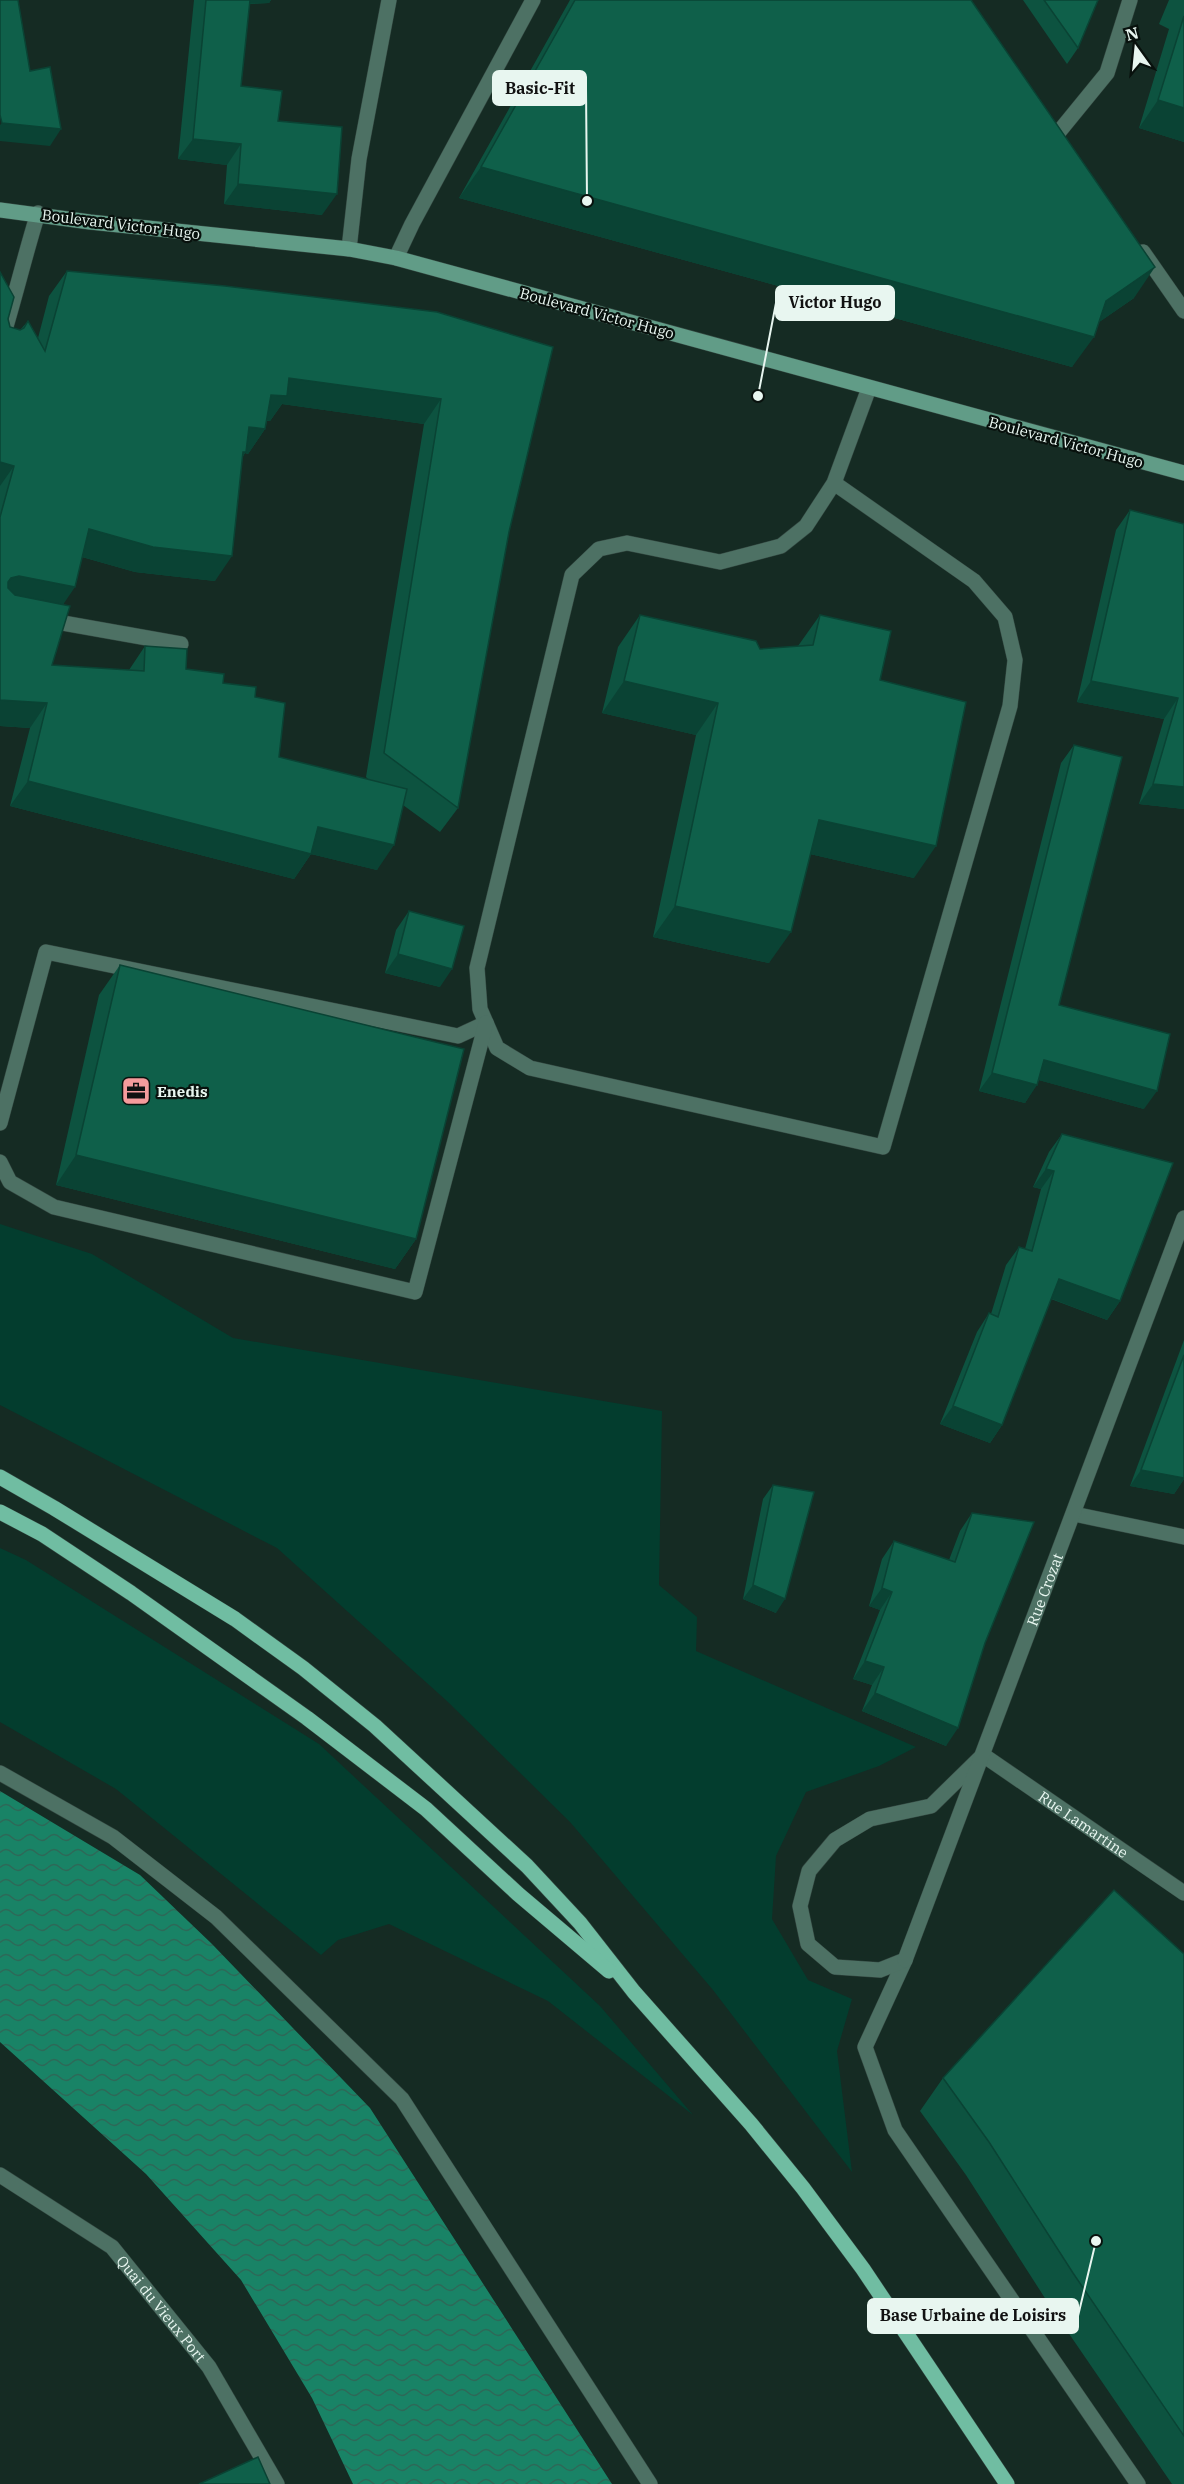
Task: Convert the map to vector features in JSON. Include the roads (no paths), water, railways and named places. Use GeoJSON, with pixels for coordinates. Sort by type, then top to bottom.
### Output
{"type":"FeatureCollection","features":[{"type":"Feature","properties":{"kind":"main road","name":"Boulevard Victor Hugo"},"geometry":{"type":"LineString","coordinates":[[0,210],[38,213],[90,222],[349,249],[396,258],[1184,473]]}},
{"type":"Feature","properties":{"kind":"main road"},"geometry":{"type":"LineString","coordinates":[[0,1469],[54,1508]]}},
{"type":"Feature","properties":{"kind":"main road"},"geometry":{"type":"LineString","coordinates":[[0,1477],[235,1619],[303,1668],[375,1726],[527,1866],[580,1923],[634,1992],[751,2124],[803,2188],[863,2269],[1007,2484]]}},
{"type":"Feature","properties":{"kind":"main road"},"geometry":{"type":"LineString","coordinates":[[0,1512],[42,1534],[131,1593],[316,1725],[426,1809],[518,1894],[634,1992]]}},
{"type":"Feature","properties":{"kind":"street"},"geometry":{"type":"LineString","coordinates":[[349,249],[359,159],[388,0]]}},
{"type":"Feature","properties":{"kind":"street"},"geometry":{"type":"LineString","coordinates":[[396,258],[412,224],[533,0]]}},
{"type":"Feature","properties":{"kind":"street"},"geometry":{"type":"LineString","coordinates":[[1059,134],[1107,73],[1130,0]]}},
{"type":"Feature","properties":{"kind":"street"},"geometry":{"type":"LineString","coordinates":[[0,346],[38,213]]}},
{"type":"Feature","properties":{"kind":"street"},"geometry":{"type":"LineString","coordinates":[[1134,239],[1184,310]]}},
{"type":"Feature","properties":{"kind":"street"},"geometry":{"type":"LineString","coordinates":[[834,483],[974,581],[1005,617],[1016,660],[1011,706],[882,1147],[530,1068],[497,1048],[480,1009],[477,968],[572,575],[599,549],[627,543],[720,562],[781,546],[806,526],[834,483],[869,388]]}},
{"type":"Feature","properties":{"kind":"street"},"geometry":{"type":"LineString","coordinates":[[26,616],[181,644]]}},
{"type":"Feature","properties":{"kind":"street"},"geometry":{"type":"LineString","coordinates":[[0,1123],[46,952],[458,1036],[486,1023]]}},
{"type":"Feature","properties":{"kind":"street"},"geometry":{"type":"LineString","coordinates":[[0,1162],[10,1182],[54,1207],[415,1292],[486,1023]]}},
{"type":"Feature","properties":{"kind":"street","name":"Rue Crozat"},"geometry":{"type":"LineString","coordinates":[[1138,2484],[895,2130],[865,2047],[905,1960],[1184,1218]]}},
{"type":"Feature","properties":{"kind":"street"},"geometry":{"type":"LineString","coordinates":[[1074,1514],[1184,1537]]}},
{"type":"Feature","properties":{"kind":"street"},"geometry":{"type":"LineString","coordinates":[[905,1960],[880,1970],[835,1967],[808,1944],[800,1906],[809,1871],[836,1840],[870,1819],[932,1806],[983,1755]]}},
{"type":"Feature","properties":{"kind":"street","name":"Rue Lamartine"},"geometry":{"type":"LineString","coordinates":[[983,1755],[1184,1893]]}},
{"type":"Feature","properties":{"kind":"street"},"geometry":{"type":"LineString","coordinates":[[0,1773],[113,1838],[216,1917],[402,2099],[650,2484]]}},
{"type":"Feature","properties":{"kind":"street","name":"Quai du Vieux Port"},"geometry":{"type":"LineString","coordinates":[[0,2175],[111,2247],[209,2367],[277,2484]]}},
{"type":"Feature","properties":{"kind":"water"},"geometry":{"type":"Polygon","coordinates":[[[0,1791],[140,1875],[212,1944],[370,2108],[612,2484],[353,2484],[312,2398],[241,2280],[146,2174],[0,2042],[0,1791]]]}},
{"type":"Feature","properties":{"kind":"place","name":"Basic-Fit"},"geometry":{"type":"Point","coordinates":[587,201]}},
{"type":"Feature","properties":{"kind":"place","name":"Victor Hugo"},"geometry":{"type":"Point","coordinates":[758,396]}},
{"type":"Feature","properties":{"kind":"place","name":"Enedis"},"geometry":{"type":"Point","coordinates":[136,1091]}},
{"type":"Feature","properties":{"kind":"place","name":"Base Urbaine de Loisirs"},"geometry":{"type":"Point","coordinates":[1096,2241]}}]}
